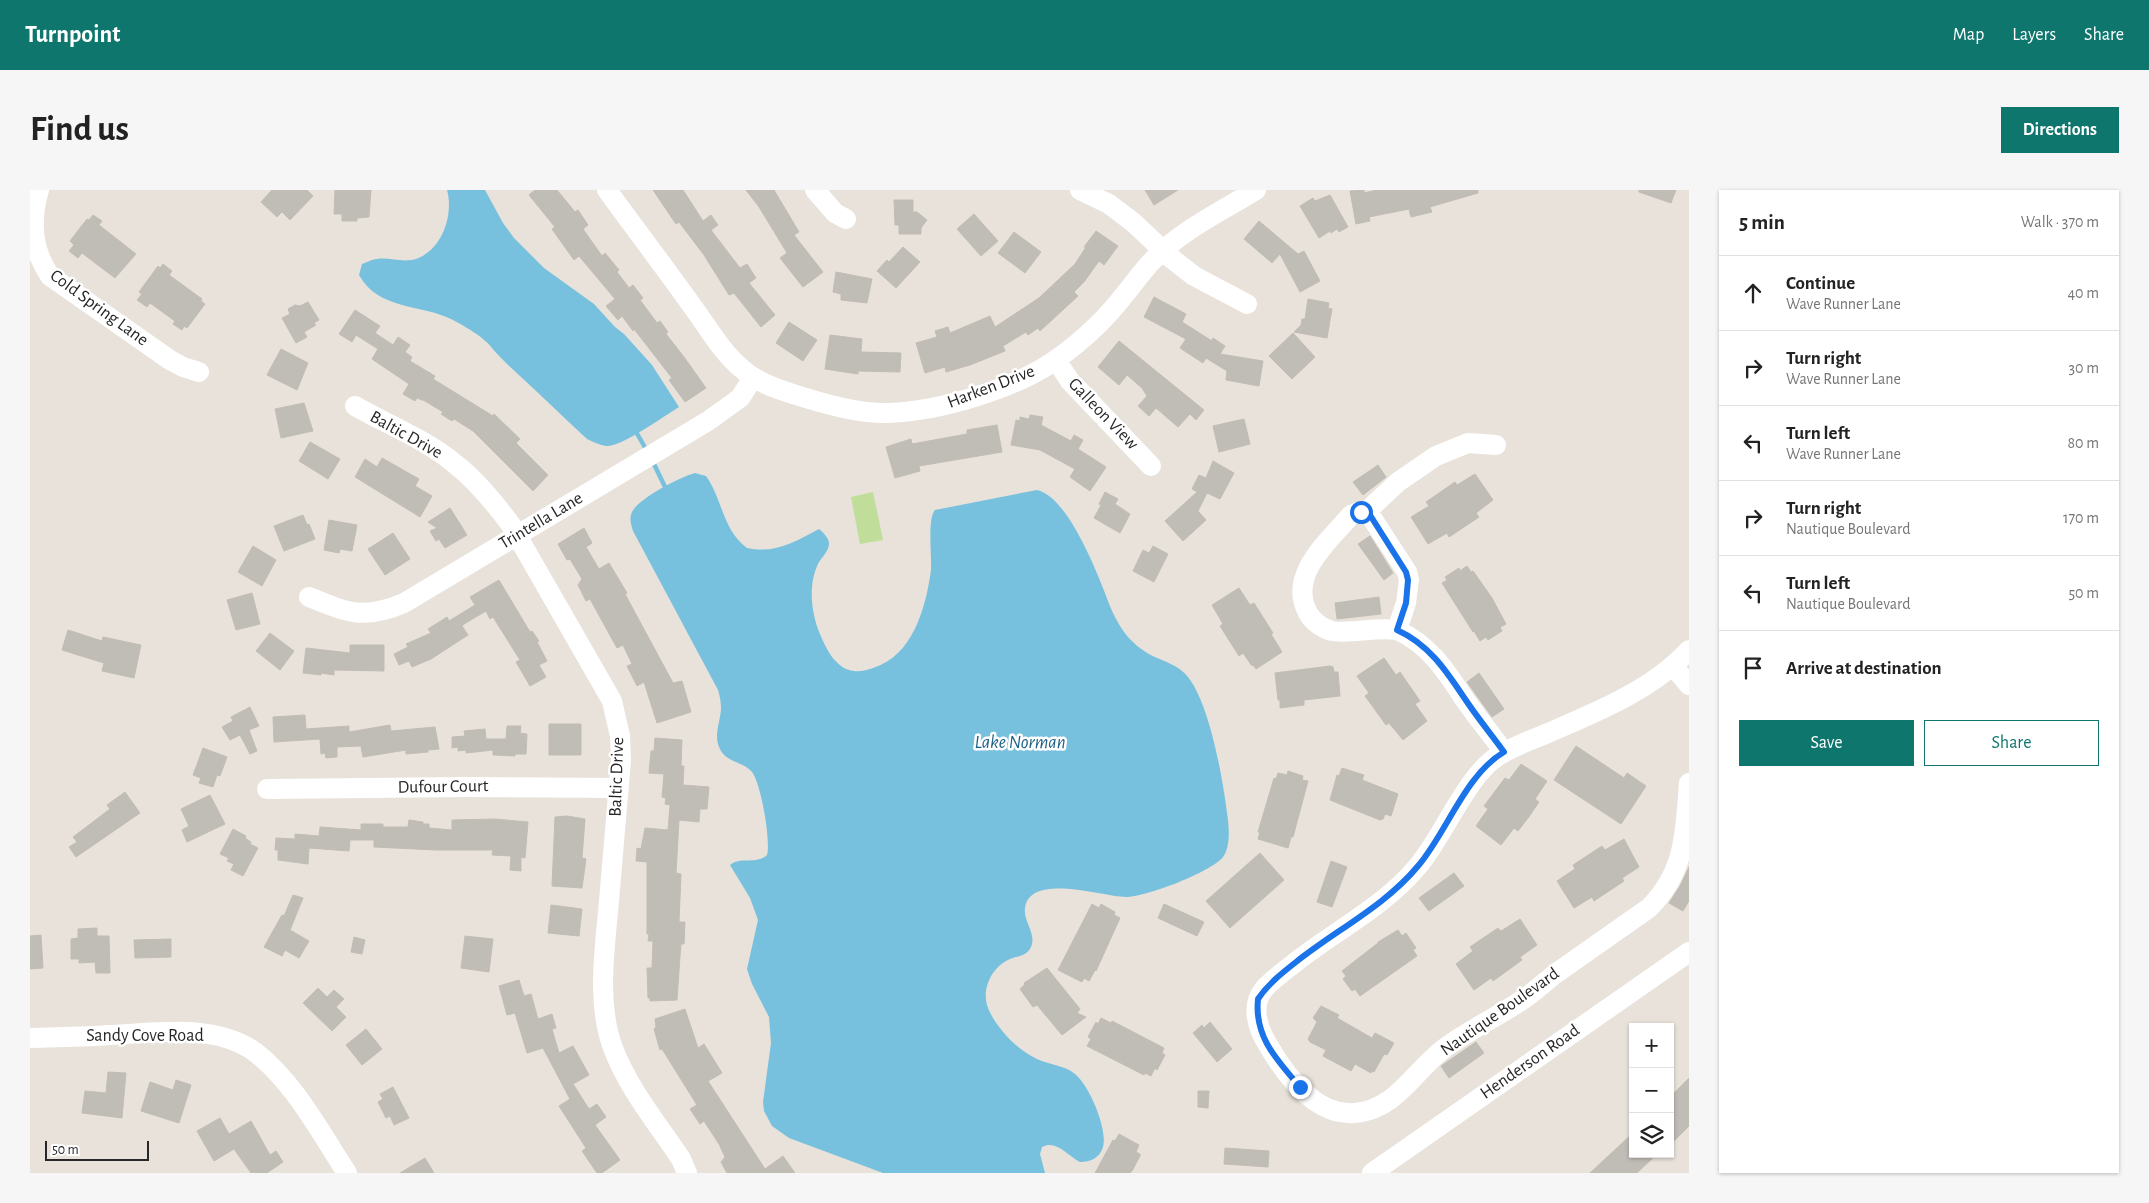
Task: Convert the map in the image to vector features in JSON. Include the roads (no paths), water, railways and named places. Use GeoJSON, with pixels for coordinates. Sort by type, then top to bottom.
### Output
{"type":"FeatureCollection","features":[{"type":"Feature","properties":{"kind":"street","name":"Cold Spring Lane"},"geometry":{"type":"LineString","coordinates":[[39,190],[32,206],[32,230],[40,261],[50,276],[170,360],[199,372]]}},
{"type":"Feature","properties":{"kind":"street","name":"Harken Drive"},"geometry":{"type":"LineString","coordinates":[[607,190],[719,343],[741,369],[753,378],[773,388],[816,401],[871,412],[889,413],[944,405],[970,398],[1021,379],[1056,360],[1094,329],[1145,268],[1162,251],[1196,225],[1256,190]]}},
{"type":"Feature","properties":{"kind":"street"},"geometry":{"type":"LineString","coordinates":[[815,190],[836,213],[846,219]]}},
{"type":"Feature","properties":{"kind":"street"},"geometry":{"type":"LineString","coordinates":[[1080,190],[1109,204],[1134,223],[1162,251],[1194,276],[1247,304]]}},
{"type":"Feature","properties":{"kind":"street","name":"Galleon View"},"geometry":{"type":"LineString","coordinates":[[1056,360],[1070,381],[1152,466]]}},
{"type":"Feature","properties":{"kind":"street","name":"Trintella Lane"},"geometry":{"type":"LineString","coordinates":[[309,597],[345,612],[379,611],[393,608],[420,594],[708,421],[740,398],[753,378]]}},
{"type":"Feature","properties":{"kind":"street","name":"Baltic Drive"},"geometry":{"type":"LineString","coordinates":[[355,406],[436,450],[454,462],[494,501],[516,535],[612,702],[620,736],[619,788],[604,963],[606,1019],[612,1046],[622,1071],[681,1158],[687,1173]]}},
{"type":"Feature","properties":{"kind":"street"},"geometry":{"type":"LineString","coordinates":[[1496,445],[1468,443],[1436,456],[1398,482],[1366,512],[1351,516],[1313,560],[1304,578],[1302,588],[1304,607],[1317,623],[1334,631],[1372,628],[1397,630],[1424,646],[1452,678],[1504,752]]}},
{"type":"Feature","properties":{"kind":"street"},"geometry":{"type":"LineString","coordinates":[[1366,512],[1370,515],[1406,572],[1408,591],[1397,630]]}},
{"type":"Feature","properties":{"kind":"street","name":"Nautique Boulevard"},"geometry":{"type":"LineString","coordinates":[[1689,650],[1674,667],[1609,706],[1495,757],[1475,779],[1428,853],[1404,881],[1276,978],[1258,999],[1258,1024],[1264,1038],[1285,1070],[1314,1102],[1341,1113],[1356,1113],[1376,1108],[1395,1098],[1444,1048],[1525,998],[1649,908],[1661,896],[1679,862],[1684,843],[1689,783]]}},
{"type":"Feature","properties":{"kind":"street"},"geometry":{"type":"LineString","coordinates":[[1674,667],[1689,685]]}},
{"type":"Feature","properties":{"kind":"street","name":"Dufour Court"},"geometry":{"type":"LineString","coordinates":[[267,789],[619,788]]}},
{"type":"Feature","properties":{"kind":"street","name":"Henderson Road"},"geometry":{"type":"LineString","coordinates":[[1372,1173],[1689,952]]}},
{"type":"Feature","properties":{"kind":"street","name":"Sandy Cove Road"},"geometry":{"type":"LineString","coordinates":[[30,1038],[164,1032],[200,1034],[236,1042],[256,1053],[287,1086],[347,1173]]}},
{"type":"Feature","properties":{"kind":"water"},"geometry":{"type":"Polygon","coordinates":[[[447,190],[485,190],[503,223],[514,238],[544,268],[594,304],[624,334],[652,365],[679,407],[622,442],[606,446],[596,443],[587,439],[484,340],[473,332],[439,314],[388,300],[377,295],[367,286],[359,275],[362,264],[375,259],[416,259],[433,248],[444,230],[447,220],[449,200],[447,190]]]}},
{"type":"Feature","properties":{"kind":"water","name":"Lake Norman"},"geometry":{"type":"Polygon","coordinates":[[[695,473],[706,476],[712,485],[732,532],[747,548],[767,549],[784,546],[819,529],[826,535],[829,547],[818,564],[813,581],[814,617],[822,640],[832,657],[848,669],[864,671],[887,662],[908,641],[921,614],[929,584],[931,570],[931,521],[935,510],[1037,490],[1049,496],[1071,522],[1091,558],[1114,615],[1123,630],[1140,648],[1173,665],[1191,681],[1207,716],[1222,780],[1229,830],[1226,852],[1223,857],[1206,870],[1177,883],[1135,896],[1116,896],[1069,889],[1040,891],[1030,897],[1025,908],[1032,937],[1031,947],[1025,954],[1004,962],[990,978],[986,991],[987,1005],[990,1013],[1014,1043],[1037,1059],[1071,1071],[1086,1088],[1096,1108],[1103,1130],[1102,1151],[1094,1159],[1080,1162],[1062,1149],[1047,1145],[1042,1147],[1040,1154],[1045,1173],[883,1173],[789,1138],[772,1126],[764,1111],[763,1102],[771,1043],[769,1017],[752,984],[747,969],[758,920],[750,898],[730,865],[739,861],[758,860],[767,855],[768,838],[762,800],[752,772],[725,756],[719,747],[717,733],[721,709],[718,690],[633,531],[631,521],[632,512],[636,506],[670,483],[695,473]]]}},
{"type":"Feature","properties":{"kind":"waterway"},"geometry":{"type":"LineString","coordinates":[[635,430],[647,451]]}},
{"type":"Feature","properties":{"kind":"waterway"},"geometry":{"type":"LineString","coordinates":[[652,460],[667,491]]}}]}
